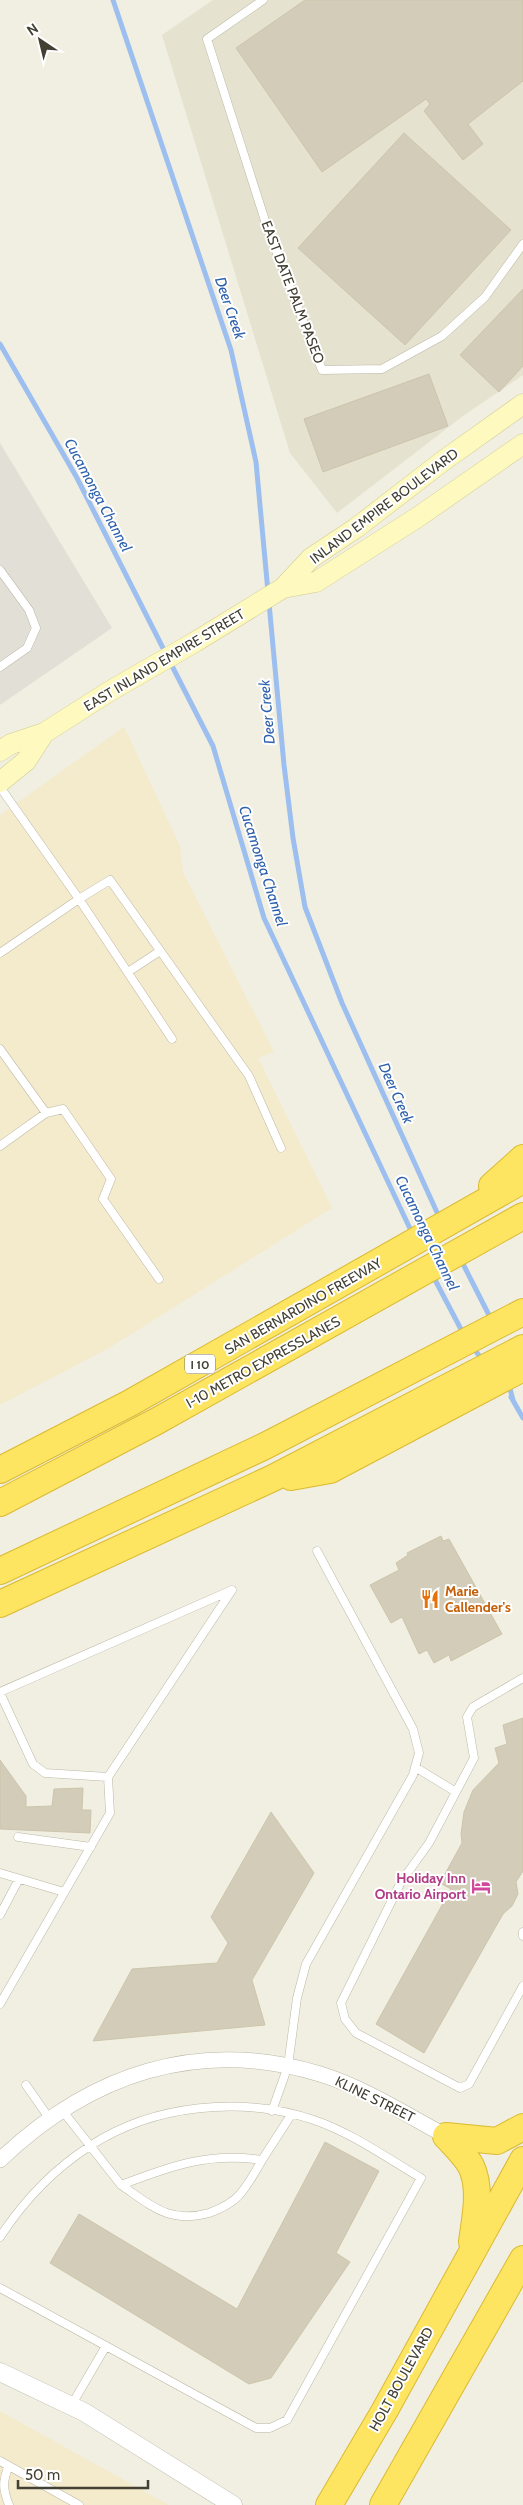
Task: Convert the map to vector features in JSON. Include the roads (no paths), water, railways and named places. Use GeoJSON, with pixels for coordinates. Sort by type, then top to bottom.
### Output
{"type":"FeatureCollection","features":[{"type":"Feature","properties":{"kind":"highway"},"geometry":{"type":"LineString","coordinates":[[463,1214],[523,1158]]}},
{"type":"Feature","properties":{"kind":"highway","name":"SAN BERNARDINO FREEWAY"},"geometry":{"type":"LineString","coordinates":[[0,1470],[130,1403],[523,1180]]}},
{"type":"Feature","properties":{"kind":"highway","name":"I-10 METRO EXPRESSLANES"},"geometry":{"type":"LineString","coordinates":[[0,1503],[157,1421],[523,1216]]}},
{"type":"Feature","properties":{"kind":"highway"},"geometry":{"type":"LineString","coordinates":[[0,1571],[266,1446],[519,1315]]}},
{"type":"Feature","properties":{"kind":"highway"},"geometry":{"type":"LineString","coordinates":[[466,1388],[523,1348]]}},
{"type":"Feature","properties":{"kind":"highway"},"geometry":{"type":"LineString","coordinates":[[0,1604],[466,1388],[523,1368]]}},
{"type":"Feature","properties":{"kind":"highway"},"geometry":{"type":"LineString","coordinates":[[446,2136],[497,2141],[523,2127]]}},
{"type":"Feature","properties":{"kind":"highway"},"geometry":{"type":"LineString","coordinates":[[446,2136],[470,2164],[475,2176],[477,2190],[471,2253]]}},
{"type":"Feature","properties":{"kind":"highway","name":"HOLT BOULEVARD"},"geometry":{"type":"LineString","coordinates":[[329,2505],[523,2160]]}},
{"type":"Feature","properties":{"kind":"highway"},"geometry":{"type":"LineString","coordinates":[[383,2505],[523,2259]]}},
{"type":"Feature","properties":{"kind":"main road","name":"INLAND EMPIRE BOULEVARD"},"geometry":{"type":"LineString","coordinates":[[283,588],[311,558],[356,528],[523,404]]}},
{"type":"Feature","properties":{"kind":"main road","name":"INLAND EMPIRE BOULEVARD"},"geometry":{"type":"LineString","coordinates":[[283,588],[316,582],[418,517],[523,444]]}},
{"type":"Feature","properties":{"kind":"main road","name":"EAST INLAND EMPIRE STREET"},"geometry":{"type":"LineString","coordinates":[[0,751],[11,744],[44,733],[128,680],[195,642],[283,588]]}},
{"type":"Feature","properties":{"kind":"main road","name":"EAST INLAND EMPIRE STREET"},"geometry":{"type":"LineString","coordinates":[[0,782],[26,761],[44,733]]}},
{"type":"Feature","properties":{"kind":"street","name":"KLINE STREET"},"geometry":{"type":"LineString","coordinates":[[0,2160],[55,2114],[80,2098],[117,2081],[158,2068],[202,2060],[247,2060],[288,2066],[321,2074],[361,2090],[446,2136]]}},
{"type":"Feature","properties":{"kind":"street"},"geometry":{"type":"LineString","coordinates":[[0,2372],[71,2406],[233,2505]]}},
{"type":"Feature","properties":{"kind":"lane","name":"EAST DATE PALM PASEO"},"geometry":{"type":"LineString","coordinates":[[263,0],[207,39],[268,230],[322,370],[382,369],[442,336],[486,297],[523,244]]}},
{"type":"Feature","properties":{"kind":"lane"},"geometry":{"type":"LineString","coordinates":[[0,570],[29,610],[36,628],[27,648],[0,666]]}},
{"type":"Feature","properties":{"kind":"lane"},"geometry":{"type":"LineString","coordinates":[[0,787],[79,900],[172,1039]]}},
{"type":"Feature","properties":{"kind":"lane"},"geometry":{"type":"LineString","coordinates":[[0,954],[110,880],[249,1076],[281,1148]]}},
{"type":"Feature","properties":{"kind":"lane"},"geometry":{"type":"LineString","coordinates":[[128,972],[160,951]]}},
{"type":"Feature","properties":{"kind":"lane"},"geometry":{"type":"LineString","coordinates":[[0,1049],[46,1113]]}},
{"type":"Feature","properties":{"kind":"lane"},"geometry":{"type":"LineString","coordinates":[[0,1146],[46,1113],[63,1109],[111,1179],[103,1199],[159,1278]]}},
{"type":"Feature","properties":{"kind":"lane"},"geometry":{"type":"LineString","coordinates":[[272,2111],[288,2066],[297,1998],[306,1964],[413,1775],[419,1753],[413,1729],[317,1552]]}},
{"type":"Feature","properties":{"kind":"lane"},"geometry":{"type":"LineString","coordinates":[[0,2004],[110,1813],[108,1777],[232,1590],[0,1693],[33,1764],[45,1773],[108,1777]]}},
{"type":"Feature","properties":{"kind":"lane"},"geometry":{"type":"LineString","coordinates":[[523,1678],[473,1707],[467,1717],[474,1758],[428,1843],[396,1890],[341,2003],[345,2019],[356,2033],[460,2088],[469,2084],[523,1986]]}},
{"type":"Feature","properties":{"kind":"lane"},"geometry":{"type":"LineString","coordinates":[[415,1767],[456,1792]]}},
{"type":"Feature","properties":{"kind":"lane"},"geometry":{"type":"LineString","coordinates":[[18,1837],[91,1846]]}},
{"type":"Feature","properties":{"kind":"lane"},"geometry":{"type":"LineString","coordinates":[[0,1873],[64,1892]]}},
{"type":"Feature","properties":{"kind":"lane"},"geometry":{"type":"LineString","coordinates":[[0,1915],[20,1879]]}},
{"type":"Feature","properties":{"kind":"lane"},"geometry":{"type":"LineString","coordinates":[[26,2085],[90,2146],[122,2185],[156,2209],[182,2218],[199,2216],[215,2211],[241,2194],[290,2115]]}},
{"type":"Feature","properties":{"kind":"lane"},"geometry":{"type":"LineString","coordinates":[[0,2238],[15,2215],[41,2186],[90,2146],[134,2124],[183,2110],[235,2106],[272,2111],[314,2120],[338,2131],[421,2178],[287,2420],[270,2428],[256,2428],[0,2288]]}},
{"type":"Feature","properties":{"kind":"lane"},"geometry":{"type":"LineString","coordinates":[[122,2185],[181,2164],[215,2157],[262,2160]]}},
{"type":"Feature","properties":{"kind":"lane"},"geometry":{"type":"LineString","coordinates":[[71,2406],[106,2346]]}},
{"type":"Feature","properties":{"kind":"lane"},"geometry":{"type":"LineString","coordinates":[[0,2461],[79,2505]]}},
{"type":"Feature","properties":{"kind":"lane"},"geometry":{"type":"LineString","coordinates":[[9,2466],[4,2479],[3,2491],[10,2505]]}},
{"type":"Feature","properties":{"kind":"waterway","name":"Deer Creek"},"geometry":{"type":"LineString","coordinates":[[113,0],[231,350],[256,462],[268,592]]}},
{"type":"Feature","properties":{"kind":"waterway","name":"Cucamonga Channel"},"geometry":{"type":"LineString","coordinates":[[0,344],[77,478],[166,654]]}},
{"type":"Feature","properties":{"kind":"waterway","name":"Deer Creek"},"geometry":{"type":"LineString","coordinates":[[269,603],[284,765],[293,838],[305,907],[342,1003],[440,1219]]}},
{"type":"Feature","properties":{"kind":"waterway","name":"Cucamonga Channel"},"geometry":{"type":"LineString","coordinates":[[170,662],[213,746],[264,918],[413,1235]]}},
{"type":"Feature","properties":{"kind":"waterway","name":"Deer Creek"},"geometry":{"type":"LineString","coordinates":[[461,1260],[491,1319]]}},
{"type":"Feature","properties":{"kind":"waterway","name":"Cucamonga Channel"},"geometry":{"type":"LineString","coordinates":[[433,1276],[464,1335]]}},
{"type":"Feature","properties":{"kind":"waterway","name":"Cucamonga Channel"},"geometry":{"type":"LineString","coordinates":[[472,1346],[483,1361]]}},
{"type":"Feature","properties":{"kind":"waterway","name":"Deer Creek"},"geometry":{"type":"LineString","coordinates":[[509,1385],[513,1400]]}},
{"type":"Feature","properties":{"kind":"waterway","name":"Cucamonga Channel"},"geometry":{"type":"LineString","coordinates":[[511,1397],[523,1418]]}},
{"type":"Feature","properties":{"kind":"place","name":"Marie Callender's"},"geometry":{"type":"Point","coordinates":[430,1599]}},
{"type":"Feature","properties":{"kind":"place","name":"Holiday Inn Ontario Airport"},"geometry":{"type":"Point","coordinates":[481,1886]}}]}
